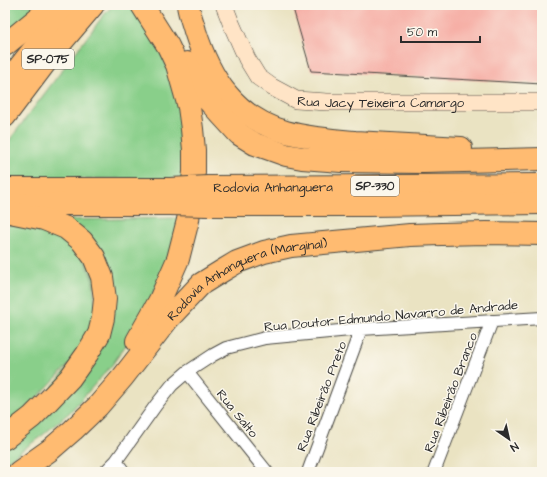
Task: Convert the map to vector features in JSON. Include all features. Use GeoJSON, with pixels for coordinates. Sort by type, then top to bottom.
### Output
{"type":"FeatureCollection","features":[{"type":"Feature","properties":{"kind":"highway"},"geometry":{"type":"LineString","coordinates":[[5,45],[54,5]]}},
{"type":"Feature","properties":{"kind":"highway","name":"SP-075"},"geometry":{"type":"LineString","coordinates":[[5,85],[69,5]]}},
{"type":"Feature","properties":{"kind":"highway","name":"SP-075"},"geometry":{"type":"LineString","coordinates":[[5,116],[54,51],[93,5]]}},
{"type":"Feature","properties":{"kind":"highway"},"geometry":{"type":"LineString","coordinates":[[5,472],[29,456],[63,427],[100,389],[122,363],[139,338],[160,300],[178,259],[188,220],[194,172],[192,129],[187,100],[177,65],[168,46],[142,5]]}},
{"type":"Feature","properties":{"kind":"highway"},"geometry":{"type":"LineString","coordinates":[[153,5],[163,17],[175,37],[196,83],[206,98],[239,134],[255,144],[270,150],[302,158],[341,161],[423,162],[542,159]]}},
{"type":"Feature","properties":{"kind":"highway"},"geometry":{"type":"LineString","coordinates":[[188,5],[200,48],[219,85],[243,111],[269,126],[286,132],[322,139],[542,153]]}},
{"type":"Feature","properties":{"kind":"highway","name":"Rodovia Anhanguera"},"geometry":{"type":"LineString","coordinates":[[7,194],[69,204],[170,196],[542,185]]}},
{"type":"Feature","properties":{"kind":"highway","name":"Rodovia Anhanguera"},"geometry":{"type":"LineString","coordinates":[[207,196],[367,205],[542,203]]}},
{"type":"Feature","properties":{"kind":"highway"},"geometry":{"type":"LineString","coordinates":[[367,205],[542,219]]}},
{"type":"Feature","properties":{"kind":"highway"},"geometry":{"type":"LineString","coordinates":[[5,211],[44,219],[66,228],[82,241],[94,257],[102,278],[105,298],[103,318],[99,334],[70,378],[32,417],[5,438]]}},
{"type":"Feature","properties":{"kind":"highway","name":"Rodovia Anhanguera (Marginal)"},"geometry":{"type":"LineString","coordinates":[[19,472],[50,450],[98,406],[124,377],[168,319],[201,284],[237,262],[264,252],[291,246],[410,235],[486,232],[542,234]]}},
{"type":"Feature","properties":{"kind":"street","name":"Rua Jacy Teixeira Camargo"},"geometry":{"type":"LineString","coordinates":[[224,5],[247,59],[258,77],[272,87],[296,100],[327,102],[542,102]]}},
{"type":"Feature","properties":{"kind":"street","name":"Rua Doutor Edmundo Navarro de Andrade"},"geometry":{"type":"LineString","coordinates":[[105,472],[116,461],[172,385],[187,372],[226,348],[265,338],[361,329],[542,318]]}},
{"type":"Feature","properties":{"kind":"street","name":"Rua Ribeirão Branco"},"geometry":{"type":"LineString","coordinates":[[434,472],[492,321]]}},
{"type":"Feature","properties":{"kind":"street","name":"Rua Ribeirão Preto"},"geometry":{"type":"LineString","coordinates":[[308,472],[361,329]]}},
{"type":"Feature","properties":{"kind":"street","name":"Rua Salto"},"geometry":{"type":"LineString","coordinates":[[187,372],[267,472]]}},
{"type":"Feature","properties":{"kind":"street"},"geometry":{"type":"LineString","coordinates":[[116,461],[124,472]]}},
{"type":"Feature","properties":{"kind":"green space"},"geometry":{"type":"Polygon","coordinates":[[[5,5],[47,5],[5,40],[5,5]]]}},
{"type":"Feature","properties":{"kind":"green space"},"geometry":{"type":"Polygon","coordinates":[[[113,5],[129,5],[135,11],[164,58],[181,109],[187,179],[5,178],[5,146],[103,16],[113,5]]]}},
{"type":"Feature","properties":{"kind":"green space"},"geometry":{"type":"Polygon","coordinates":[[[180,218],[173,248],[139,326],[112,365],[70,412],[44,434],[5,463],[5,445],[108,318],[68,220],[180,218]]]}},
{"type":"Feature","properties":{"kind":"green space"},"geometry":{"type":"Polygon","coordinates":[[[5,225],[33,226],[65,237],[91,268],[97,316],[78,355],[5,431],[5,225]]]}},
{"type":"Feature","properties":{"kind":"building"},"geometry":{"type":"Polygon","coordinates":[[[292,5],[542,5],[542,84],[311,71],[292,5]]]}}]}
